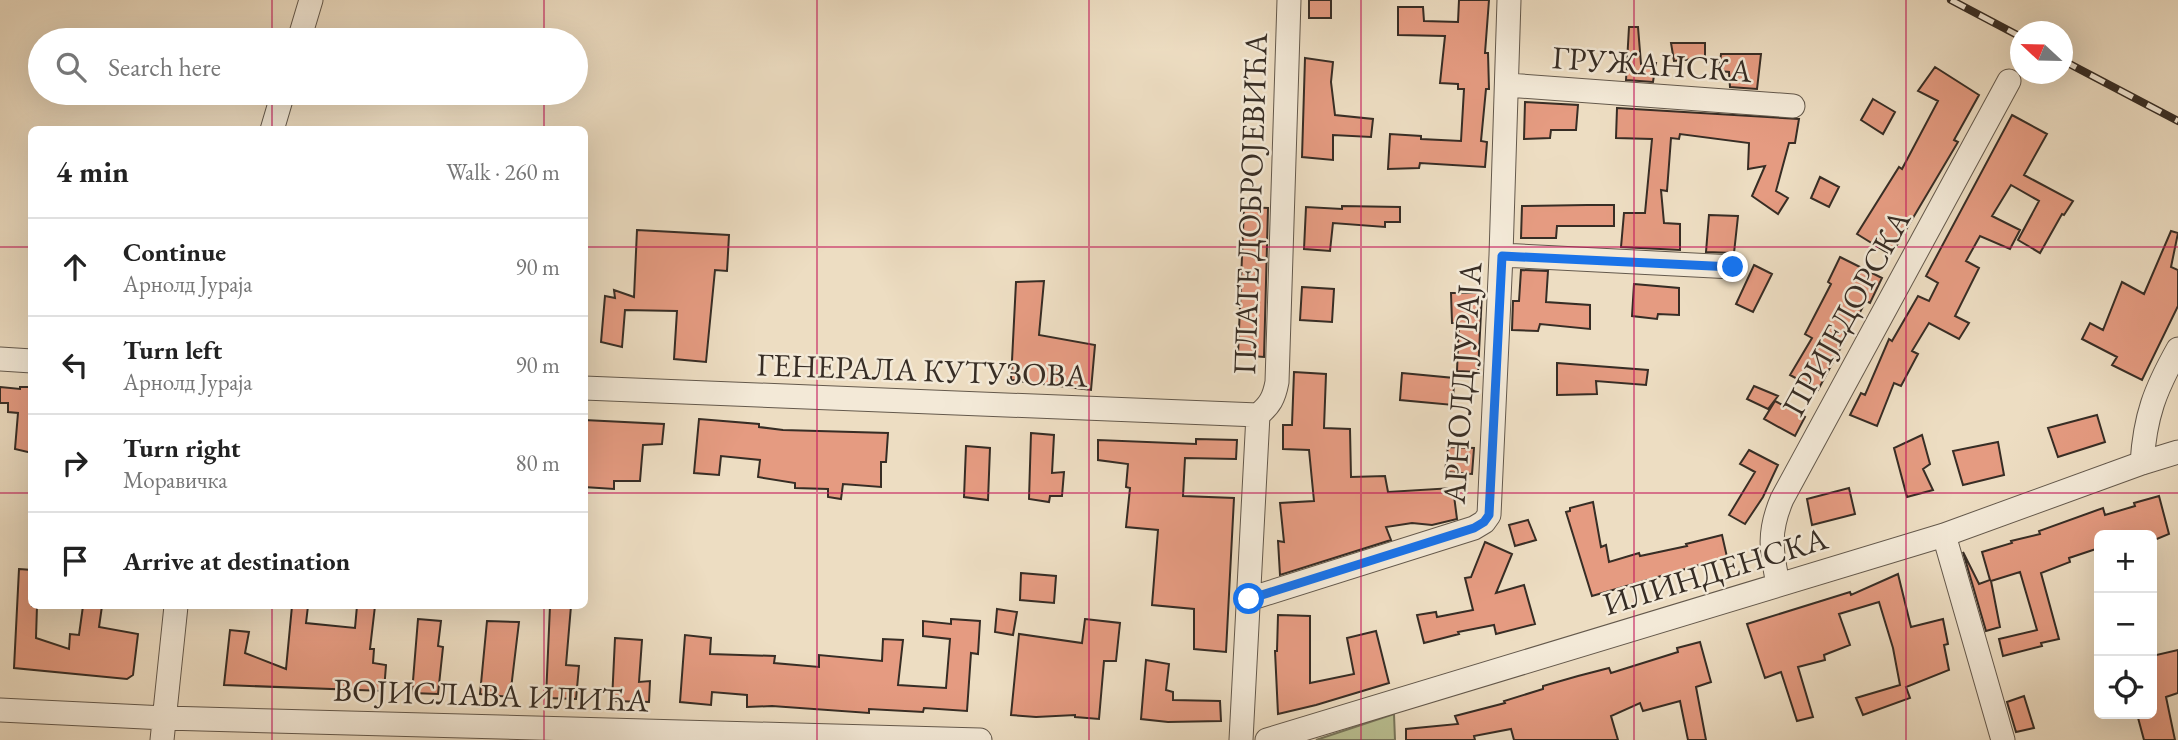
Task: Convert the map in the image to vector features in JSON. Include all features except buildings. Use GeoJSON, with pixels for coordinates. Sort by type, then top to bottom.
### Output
{"type":"FeatureCollection","features":[{"type":"Feature","properties":{"kind":"street"},"geometry":{"type":"LineString","coordinates":[[303,28],[311,0]]}},
{"type":"Feature","properties":{"kind":"street","name":"ПЛАТЕ ДОБРОЈЕВИЋА"},"geometry":{"type":"LineString","coordinates":[[1241,740],[1258,415],[1270,405],[1277,382],[1289,0]]}},
{"type":"Feature","properties":{"kind":"street","name":"АРНОЛД ЈУРАЈА"},"geometry":{"type":"LineString","coordinates":[[1249,599],[1474,528],[1489,515],[1502,256],[1509,0]]}},
{"type":"Feature","properties":{"kind":"street","name":"ПРИЈЕДОРСКА"},"geometry":{"type":"LineString","coordinates":[[1778,584],[1770,547],[1774,516],[2009,80]]}},
{"type":"Feature","properties":{"kind":"street","name":"ГРУЖАНСКА"},"geometry":{"type":"LineString","coordinates":[[1507,85],[1793,106]]}},
{"type":"Feature","properties":{"kind":"street"},"geometry":{"type":"LineString","coordinates":[[273,126],[279,105]]}},
{"type":"Feature","properties":{"kind":"street"},"geometry":{"type":"LineString","coordinates":[[1502,256],[1733,267]]}},
{"type":"Feature","properties":{"kind":"street"},"geometry":{"type":"LineString","coordinates":[[2142,463],[2144,431],[2152,404],[2163,375],[2178,349]]}},
{"type":"Feature","properties":{"kind":"street"},"geometry":{"type":"LineString","coordinates":[[0,359],[28,361]]}},
{"type":"Feature","properties":{"kind":"street","name":"ГЕНЕРАЛА КУТУЗОВА"},"geometry":{"type":"LineString","coordinates":[[588,388],[1258,415]]}},
{"type":"Feature","properties":{"kind":"street","name":"ИЛИНДЕНСКА"},"geometry":{"type":"LineString","coordinates":[[1267,740],[1944,535],[2178,452]]}},
{"type":"Feature","properties":{"kind":"street"},"geometry":{"type":"LineString","coordinates":[[1944,535],[2003,740]]}},
{"type":"Feature","properties":{"kind":"street"},"geometry":{"type":"LineString","coordinates":[[163,729],[176,609]]}},
{"type":"Feature","properties":{"kind":"street","name":"ВОЈИСЛАВА ИЛИЋА"},"geometry":{"type":"LineString","coordinates":[[0,710],[163,729],[980,740]]}},
{"type":"Feature","properties":{"kind":"green space"},"geometry":{"type":"Polygon","coordinates":[[[1394,714],[1395,740],[1316,740],[1394,714]]]}},
{"type":"Feature","properties":{"kind":"railway"},"geometry":{"type":"LineString","coordinates":[[1951,0],[2010,31]]}},
{"type":"Feature","properties":{"kind":"railway"},"geometry":{"type":"LineString","coordinates":[[2073,66],[2178,121]]}},
{"type":"Feature","properties":{"kind":"route"},"geometry":{"type":"LineString","coordinates":[[1249,599],[1474,528],[1484,522],[1489,515],[1502,256],[1733,267]]}}]}
